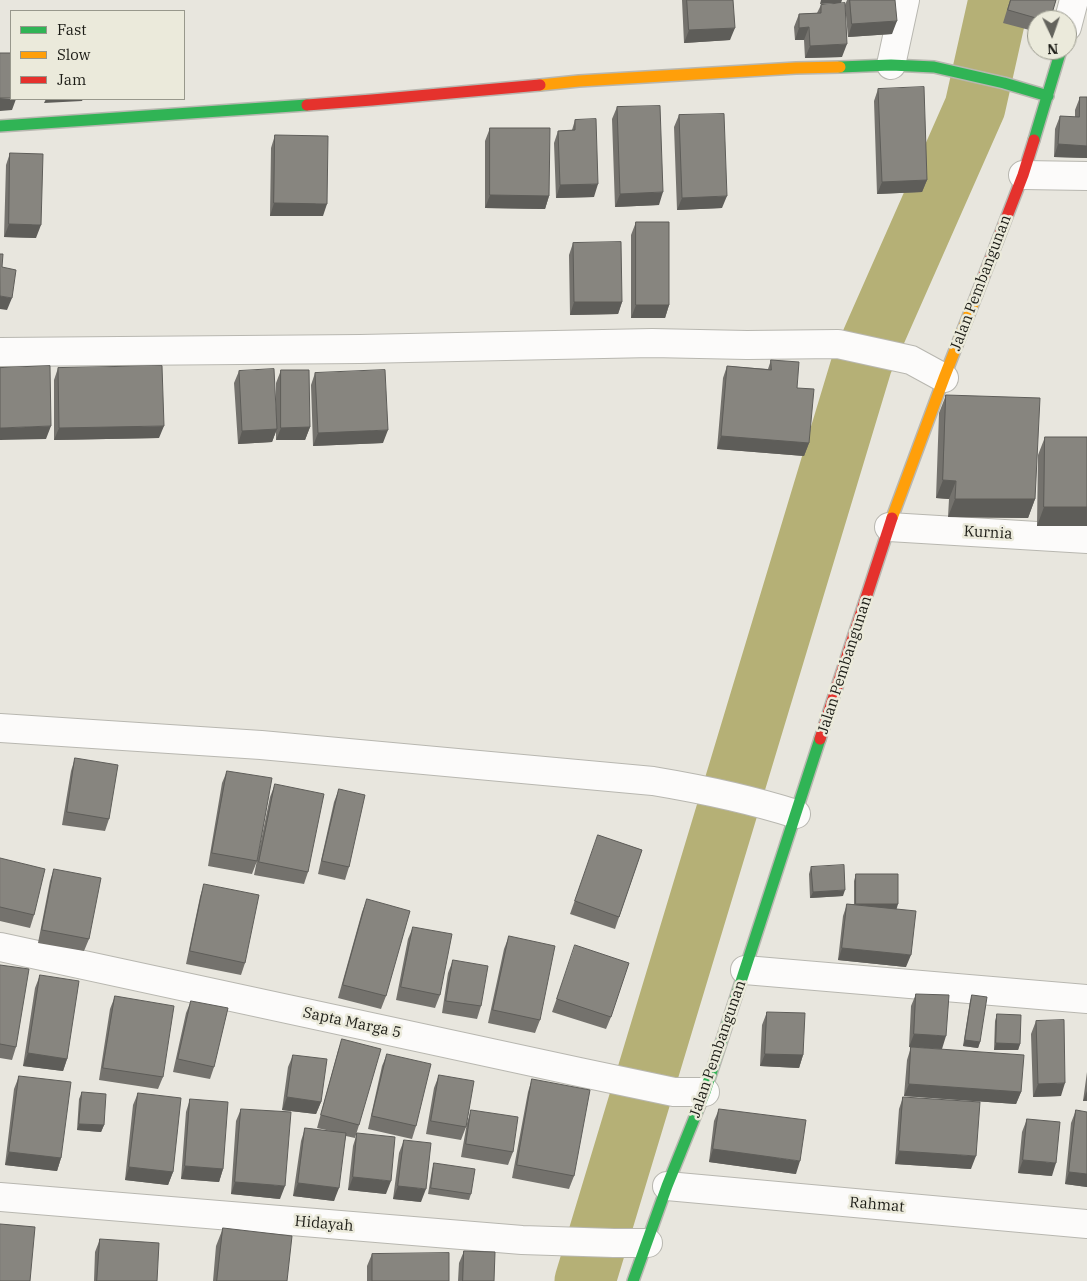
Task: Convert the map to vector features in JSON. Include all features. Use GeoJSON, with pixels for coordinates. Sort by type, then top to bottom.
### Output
{"type":"FeatureCollection","features":[{"type":"Feature","properties":{"kind":"street"},"geometry":{"type":"LineString","coordinates":[[891,65],[905,0]]}},
{"type":"Feature","properties":{"kind":"street","name":"Jalan Pembangunan"},"geometry":{"type":"LineString","coordinates":[[633,1281],[667,1186],[705,1092],[889,527],[944,378],[1023,175],[1058,60]]}},
{"type":"Feature","properties":{"kind":"street"},"geometry":{"type":"LineString","coordinates":[[0,126],[372,100],[579,81],[796,68],[891,65],[934,67],[1004,83],[1048,96]]}},
{"type":"Feature","properties":{"kind":"street"},"geometry":{"type":"LineString","coordinates":[[1023,175],[1087,176]]}},
{"type":"Feature","properties":{"kind":"street"},"geometry":{"type":"LineString","coordinates":[[0,352],[369,349],[652,343],[838,344],[911,360],[944,378]]}},
{"type":"Feature","properties":{"kind":"street","name":"Kurnia"},"geometry":{"type":"LineString","coordinates":[[889,527],[1087,539]]}},
{"type":"Feature","properties":{"kind":"street"},"geometry":{"type":"LineString","coordinates":[[0,728],[261,745],[653,781],[685,786],[763,804],[796,814]]}},
{"type":"Feature","properties":{"kind":"street","name":"Sapta Marga 5"},"geometry":{"type":"LineString","coordinates":[[0,947],[674,1092],[705,1092]]}},
{"type":"Feature","properties":{"kind":"street"},"geometry":{"type":"LineString","coordinates":[[745,970],[1087,999]]}},
{"type":"Feature","properties":{"kind":"street","name":"Rahmat"},"geometry":{"type":"LineString","coordinates":[[667,1186],[1087,1224]]}},
{"type":"Feature","properties":{"kind":"street","name":"Hidayah"},"geometry":{"type":"LineString","coordinates":[[0,1197],[522,1240],[648,1243]]}},
{"type":"Feature","properties":{"kind":"building"},"geometry":{"type":"Polygon","coordinates":[[[687,0],[733,0],[735,28],[689,30],[687,0]]]}},
{"type":"Feature","properties":{"kind":"building"},"geometry":{"type":"Polygon","coordinates":[[[850,0],[895,0],[897,21],[852,24],[850,0]]]}},
{"type":"Feature","properties":{"kind":"building"},"geometry":{"type":"Polygon","coordinates":[[[1011,0],[1056,0],[1053,10],[1027,10],[1027,15],[1008,10],[1011,0]]]}},
{"type":"Feature","properties":{"kind":"building"},"geometry":{"type":"Polygon","coordinates":[[[845,3],[847,44],[810,46],[809,27],[799,28],[799,14],[821,13],[821,5],[845,3]]]}},
{"type":"Feature","properties":{"kind":"building"},"geometry":{"type":"Polygon","coordinates":[[[0,53],[10,53],[10,98],[0,98],[0,53]]]}},
{"type":"Feature","properties":{"kind":"building"},"geometry":{"type":"Polygon","coordinates":[[[924,87],[927,180],[882,182],[878,89],[924,87]]]}},
{"type":"Feature","properties":{"kind":"building"},"geometry":{"type":"Polygon","coordinates":[[[1080,97],[1087,97],[1087,146],[1058,144],[1060,116],[1079,117],[1080,97]]]}},
{"type":"Feature","properties":{"kind":"building"},"geometry":{"type":"Polygon","coordinates":[[[660,106],[663,192],[620,194],[617,107],[660,106]]]}},
{"type":"Feature","properties":{"kind":"building"},"geometry":{"type":"Polygon","coordinates":[[[724,114],[727,196],[682,198],[679,115],[724,114]]]}},
{"type":"Feature","properties":{"kind":"building"},"geometry":{"type":"Polygon","coordinates":[[[596,119],[598,184],[560,185],[558,131],[575,130],[575,120],[596,119]]]}},
{"type":"Feature","properties":{"kind":"building"},"geometry":{"type":"Polygon","coordinates":[[[490,128],[550,128],[549,196],[490,195],[490,128]]]}},
{"type":"Feature","properties":{"kind":"building"},"geometry":{"type":"Polygon","coordinates":[[[275,135],[328,136],[327,204],[274,203],[275,135]]]}},
{"type":"Feature","properties":{"kind":"building"},"geometry":{"type":"Polygon","coordinates":[[[10,153],[43,154],[41,225],[9,224],[10,153]]]}},
{"type":"Feature","properties":{"kind":"building"},"geometry":{"type":"Polygon","coordinates":[[[636,222],[669,222],[669,305],[636,305],[636,222]]]}},
{"type":"Feature","properties":{"kind":"building"},"geometry":{"type":"Polygon","coordinates":[[[621,242],[622,302],[574,302],[573,243],[621,242]]]}},
{"type":"Feature","properties":{"kind":"building"},"geometry":{"type":"Polygon","coordinates":[[[0,254],[3,254],[2,267],[16,270],[12,298],[0,296],[0,254]]]}},
{"type":"Feature","properties":{"kind":"building"},"geometry":{"type":"Polygon","coordinates":[[[771,360],[799,362],[797,388],[814,389],[809,443],[721,436],[727,366],[771,370],[771,360]]]}},
{"type":"Feature","properties":{"kind":"building"},"geometry":{"type":"Polygon","coordinates":[[[50,366],[51,426],[0,428],[0,368],[50,366]]]}},
{"type":"Feature","properties":{"kind":"building"},"geometry":{"type":"Polygon","coordinates":[[[162,366],[164,426],[59,428],[58,368],[162,366]]]}},
{"type":"Feature","properties":{"kind":"building"},"geometry":{"type":"Polygon","coordinates":[[[274,369],[277,429],[242,431],[239,371],[274,369]]]}},
{"type":"Feature","properties":{"kind":"building"},"geometry":{"type":"Polygon","coordinates":[[[281,370],[309,370],[310,427],[281,428],[281,370]]]}},
{"type":"Feature","properties":{"kind":"building"},"geometry":{"type":"Polygon","coordinates":[[[385,370],[388,430],[318,433],[315,373],[385,370]]]}},
{"type":"Feature","properties":{"kind":"building"},"geometry":{"type":"Polygon","coordinates":[[[946,395],[1040,398],[1035,499],[955,499],[956,481],[943,480],[946,395]]]}},
{"type":"Feature","properties":{"kind":"building"},"geometry":{"type":"Polygon","coordinates":[[[1045,437],[1087,437],[1087,507],[1044,507],[1045,437]]]}},
{"type":"Feature","properties":{"kind":"building"},"geometry":{"type":"Polygon","coordinates":[[[75,758],[118,765],[109,819],[67,812],[75,758]]]}},
{"type":"Feature","properties":{"kind":"building"},"geometry":{"type":"Polygon","coordinates":[[[227,771],[272,778],[257,861],[212,853],[227,771]]]}},
{"type":"Feature","properties":{"kind":"building"},"geometry":{"type":"Polygon","coordinates":[[[275,784],[324,794],[308,872],[259,862],[275,784]]]}},
{"type":"Feature","properties":{"kind":"building"},"geometry":{"type":"Polygon","coordinates":[[[339,789],[365,795],[349,867],[322,861],[339,789]]]}},
{"type":"Feature","properties":{"kind":"building"},"geometry":{"type":"Polygon","coordinates":[[[598,835],[642,850],[619,917],[575,901],[598,835]]]}},
{"type":"Feature","properties":{"kind":"building"},"geometry":{"type":"Polygon","coordinates":[[[0,858],[45,869],[34,915],[0,907],[0,858]]]}},
{"type":"Feature","properties":{"kind":"building"},"geometry":{"type":"Polygon","coordinates":[[[844,865],[845,890],[813,892],[811,867],[844,865]]]}},
{"type":"Feature","properties":{"kind":"building"},"geometry":{"type":"Polygon","coordinates":[[[54,869],[101,878],[89,939],[42,930],[54,869]]]}},
{"type":"Feature","properties":{"kind":"building"},"geometry":{"type":"Polygon","coordinates":[[[856,874],[898,874],[898,904],[856,904],[856,874]]]}},
{"type":"Feature","properties":{"kind":"building"},"geometry":{"type":"Polygon","coordinates":[[[204,884],[259,895],[245,963],[190,951],[204,884]]]}},
{"type":"Feature","properties":{"kind":"building"},"geometry":{"type":"Polygon","coordinates":[[[367,899],[410,911],[386,996],[343,985],[367,899]]]}},
{"type":"Feature","properties":{"kind":"building"},"geometry":{"type":"Polygon","coordinates":[[[847,904],[916,911],[911,955],[842,948],[847,904]]]}},
{"type":"Feature","properties":{"kind":"building"},"geometry":{"type":"Polygon","coordinates":[[[413,927],[452,934],[440,995],[401,987],[413,927]]]}},
{"type":"Feature","properties":{"kind":"building"},"geometry":{"type":"Polygon","coordinates":[[[509,936],[555,946],[540,1020],[493,1010],[509,936]]]}},
{"type":"Feature","properties":{"kind":"building"},"geometry":{"type":"Polygon","coordinates":[[[575,945],[629,963],[611,1017],[557,999],[575,945]]]}},
{"type":"Feature","properties":{"kind":"building"},"geometry":{"type":"Polygon","coordinates":[[[453,960],[488,966],[481,1006],[446,1001],[453,960]]]}},
{"type":"Feature","properties":{"kind":"building"},"geometry":{"type":"Polygon","coordinates":[[[0,965],[29,969],[16,1047],[0,1044],[0,965]]]}},
{"type":"Feature","properties":{"kind":"building"},"geometry":{"type":"Polygon","coordinates":[[[40,975],[79,981],[67,1059],[28,1053],[40,975]]]}},
{"type":"Feature","properties":{"kind":"building"},"geometry":{"type":"Polygon","coordinates":[[[916,994],[949,995],[946,1036],[914,1034],[916,994]]]}},
{"type":"Feature","properties":{"kind":"building"},"geometry":{"type":"Polygon","coordinates":[[[972,995],[987,997],[980,1042],[965,1040],[972,995]]]}},
{"type":"Feature","properties":{"kind":"building"},"geometry":{"type":"Polygon","coordinates":[[[115,996],[174,1006],[163,1077],[103,1068],[115,996]]]}},
{"type":"Feature","properties":{"kind":"building"},"geometry":{"type":"Polygon","coordinates":[[[191,1001],[228,1008],[214,1067],[178,1059],[191,1001]]]}},
{"type":"Feature","properties":{"kind":"building"},"geometry":{"type":"Polygon","coordinates":[[[767,1012],[805,1013],[803,1055],[765,1054],[767,1012]]]}},
{"type":"Feature","properties":{"kind":"building"},"geometry":{"type":"Polygon","coordinates":[[[997,1014],[1021,1015],[1020,1044],[996,1043],[997,1014]]]}},
{"type":"Feature","properties":{"kind":"building"},"geometry":{"type":"Polygon","coordinates":[[[1064,1020],[1065,1083],[1038,1084],[1036,1021],[1064,1020]]]}},
{"type":"Feature","properties":{"kind":"building"},"geometry":{"type":"Polygon","coordinates":[[[342,1039],[381,1049],[359,1125],[321,1115],[342,1039]]]}},
{"type":"Feature","properties":{"kind":"building"},"geometry":{"type":"Polygon","coordinates":[[[911,1047],[1024,1055],[1021,1092],[909,1084],[911,1047]]]}},
{"type":"Feature","properties":{"kind":"building"},"geometry":{"type":"Polygon","coordinates":[[[387,1054],[431,1064],[416,1126],[372,1116],[387,1054]]]}},
{"type":"Feature","properties":{"kind":"building"},"geometry":{"type":"Polygon","coordinates":[[[293,1055],[327,1059],[321,1102],[287,1097],[293,1055]]]}},
{"type":"Feature","properties":{"kind":"building"},"geometry":{"type":"Polygon","coordinates":[[[439,1075],[474,1081],[466,1127],[431,1121],[439,1075]]]}},
{"type":"Feature","properties":{"kind":"building"},"geometry":{"type":"Polygon","coordinates":[[[19,1076],[71,1082],[61,1158],[9,1152],[19,1076]]]}},
{"type":"Feature","properties":{"kind":"building"},"geometry":{"type":"Polygon","coordinates":[[[532,1079],[590,1090],[574,1176],[517,1165],[532,1079]]]}},
{"type":"Feature","properties":{"kind":"building"},"geometry":{"type":"Polygon","coordinates":[[[82,1092],[106,1094],[104,1125],[79,1124],[82,1092]]]}},
{"type":"Feature","properties":{"kind":"building"},"geometry":{"type":"Polygon","coordinates":[[[138,1093],[181,1098],[173,1172],[129,1167],[138,1093]]]}},
{"type":"Feature","properties":{"kind":"building"},"geometry":{"type":"Polygon","coordinates":[[[903,1097],[980,1102],[976,1156],[899,1151],[903,1097]]]}},
{"type":"Feature","properties":{"kind":"building"},"geometry":{"type":"Polygon","coordinates":[[[190,1099],[228,1102],[223,1169],[185,1166],[190,1099]]]}},
{"type":"Feature","properties":{"kind":"building"},"geometry":{"type":"Polygon","coordinates":[[[241,1109],[291,1112],[285,1186],[235,1182],[241,1109]]]}},
{"type":"Feature","properties":{"kind":"building"},"geometry":{"type":"Polygon","coordinates":[[[719,1109],[806,1120],[800,1161],[713,1149],[719,1109]]]}},
{"type":"Feature","properties":{"kind":"building"},"geometry":{"type":"Polygon","coordinates":[[[471,1110],[518,1117],[513,1152],[466,1144],[471,1110]]]}},
{"type":"Feature","properties":{"kind":"building"},"geometry":{"type":"Polygon","coordinates":[[[1076,1110],[1087,1112],[1087,1174],[1069,1172],[1076,1110]]]}},
{"type":"Feature","properties":{"kind":"building"},"geometry":{"type":"Polygon","coordinates":[[[1027,1119],[1060,1122],[1056,1163],[1023,1160],[1027,1119]]]}},
{"type":"Feature","properties":{"kind":"building"},"geometry":{"type":"Polygon","coordinates":[[[305,1128],[346,1133],[339,1188],[298,1183],[305,1128]]]}},
{"type":"Feature","properties":{"kind":"building"},"geometry":{"type":"Polygon","coordinates":[[[357,1133],[395,1137],[391,1181],[353,1177],[357,1133]]]}},
{"type":"Feature","properties":{"kind":"building"},"geometry":{"type":"Polygon","coordinates":[[[404,1140],[431,1143],[426,1189],[398,1186],[404,1140]]]}},
{"type":"Feature","properties":{"kind":"building"},"geometry":{"type":"Polygon","coordinates":[[[434,1163],[475,1169],[471,1194],[431,1188],[434,1163]]]}},
{"type":"Feature","properties":{"kind":"building"},"geometry":{"type":"Polygon","coordinates":[[[0,1224],[35,1227],[30,1281],[0,1281],[0,1224]]]}},
{"type":"Feature","properties":{"kind":"building"},"geometry":{"type":"Polygon","coordinates":[[[223,1228],[292,1236],[287,1281],[217,1281],[223,1228]]]}},
{"type":"Feature","properties":{"kind":"building"},"geometry":{"type":"Polygon","coordinates":[[[100,1239],[159,1243],[157,1281],[97,1281],[100,1239]]]}},
{"type":"Feature","properties":{"kind":"building"},"geometry":{"type":"Polygon","coordinates":[[[464,1251],[495,1252],[494,1281],[463,1281],[464,1251]]]}},
{"type":"Feature","properties":{"kind":"building"},"geometry":{"type":"Polygon","coordinates":[[[449,1253],[449,1281],[372,1281],[372,1254],[449,1253]]]}},
{"type":"Feature","properties":{"kind":"waterway"},"geometry":{"type":"LineString","coordinates":[[585,1281],[862,363],[975,107],[999,0]]}},
{"type":"Feature","properties":{"kind":"traffic: fast"},"geometry":{"type":"LineString","coordinates":[[1034,140],[1058,60]]}},
{"type":"Feature","properties":{"kind":"traffic: fast"},"geometry":{"type":"LineString","coordinates":[[840,67],[891,65],[934,67],[1004,83],[1048,96]]}},
{"type":"Feature","properties":{"kind":"traffic: fast"},"geometry":{"type":"LineString","coordinates":[[0,126],[307,105]]}},
{"type":"Feature","properties":{"kind":"traffic: fast"},"geometry":{"type":"LineString","coordinates":[[633,1281],[667,1186],[705,1092],[820,739]]}},
{"type":"Feature","properties":{"kind":"traffic: slow"},"geometry":{"type":"LineString","coordinates":[[540,85],[579,81],[840,67]]}},
{"type":"Feature","properties":{"kind":"traffic: slow"},"geometry":{"type":"LineString","coordinates":[[892,518],[977,294]]}},
{"type":"Feature","properties":{"kind":"traffic: jam"},"geometry":{"type":"LineString","coordinates":[[307,105],[540,85]]}},
{"type":"Feature","properties":{"kind":"traffic: jam"},"geometry":{"type":"LineString","coordinates":[[977,294],[1023,175],[1034,140]]}},
{"type":"Feature","properties":{"kind":"traffic: jam"},"geometry":{"type":"LineString","coordinates":[[820,739],[892,518]]}}]}
